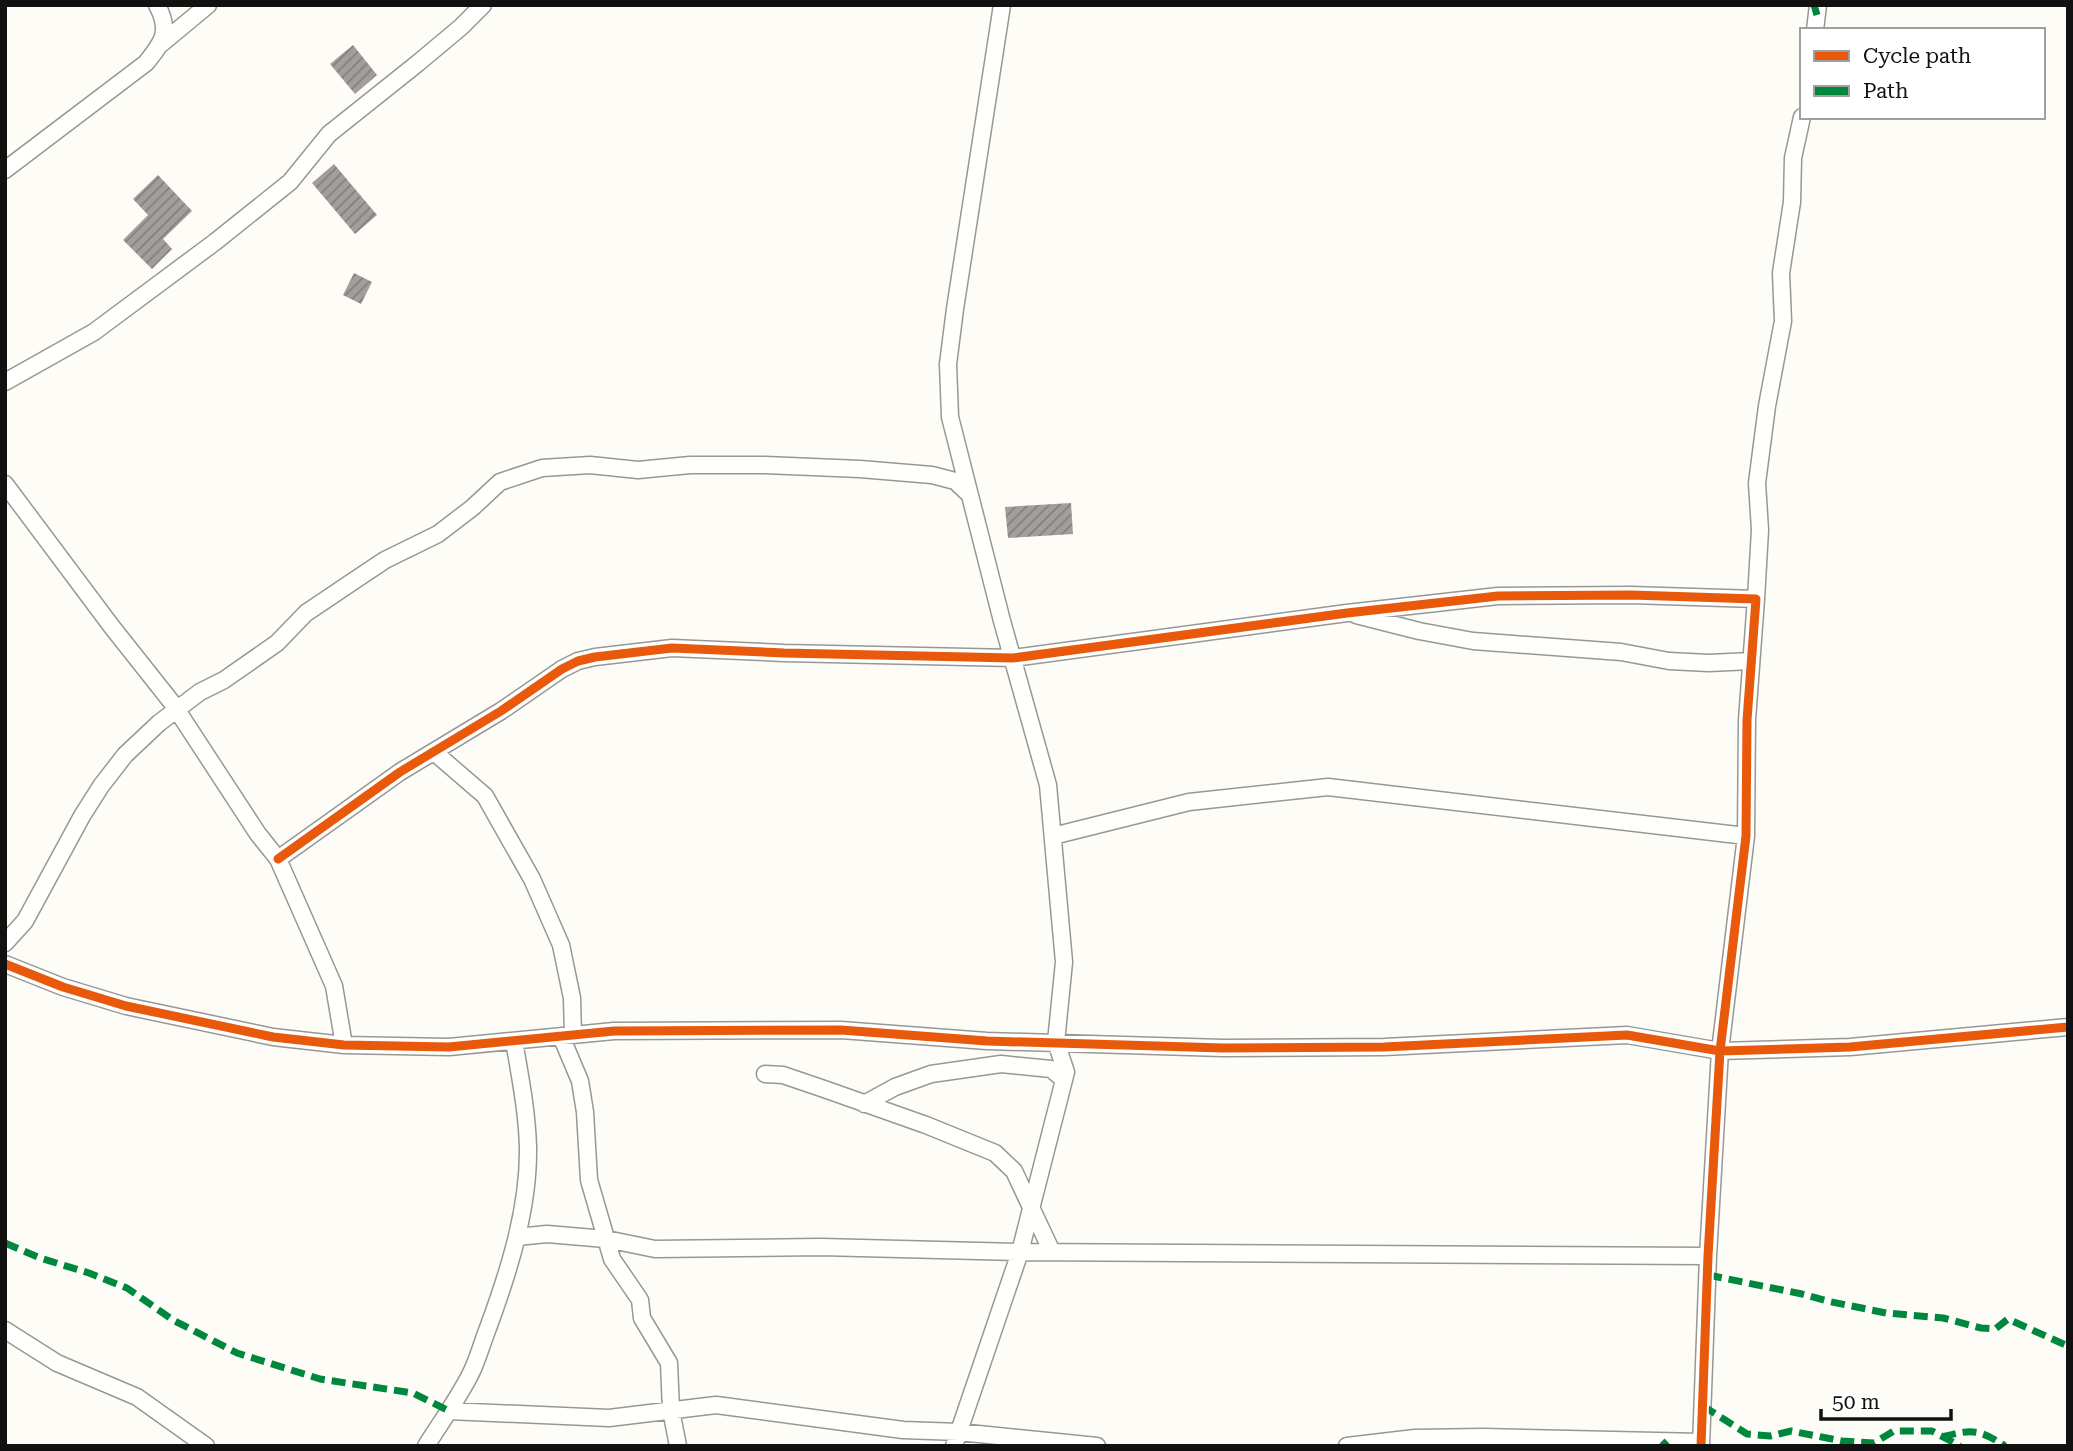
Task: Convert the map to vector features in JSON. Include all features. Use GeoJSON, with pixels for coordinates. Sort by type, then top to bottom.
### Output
{"type":"FeatureCollection","features":[{"type":"Feature","properties":{"kind":"street"},"geometry":{"type":"LineString","coordinates":[[158,5],[165,30],[162,44]]}},
{"type":"Feature","properties":{"kind":"street"},"geometry":{"type":"LineString","coordinates":[[5,170],[146,63],[162,44],[208,5]]}},
{"type":"Feature","properties":{"kind":"street"},"geometry":{"type":"LineString","coordinates":[[5,382],[94,332],[215,243],[290,182],[329,134],[461,27],[482,5]]}},
{"type":"Feature","properties":{"kind":"street"},"geometry":{"type":"LineString","coordinates":[[957,1439],[1020,1252],[1066,1073],[1056,1042],[1064,962],[1048,785],[950,417],[948,364],[1002,5]]}},
{"type":"Feature","properties":{"kind":"street"},"geometry":{"type":"LineString","coordinates":[[1815,28],[1818,5]]}},
{"type":"Feature","properties":{"kind":"street"},"geometry":{"type":"LineString","coordinates":[[1347,1446],[1415,1438],[1483,1437],[1701,1444],[1720,1051],[1746,836],[1747,720],[1760,530],[1757,483],[1767,406],[1783,321],[1781,273],[1792,202],[1793,158],[1802,119]]}},
{"type":"Feature","properties":{"kind":"street"},"geometry":{"type":"LineString","coordinates":[[5,943],[25,921],[82,816],[125,755],[176,709],[248,665],[277,643],[306,613],[376,566],[438,534],[472,508],[499,482],[542,468],[590,465],[638,470],[765,465],[932,475],[955,481],[970,495]]}},
{"type":"Feature","properties":{"kind":"street"},"geometry":{"type":"LineString","coordinates":[[5,484],[176,709],[258,834],[278,859],[334,986],[344,1045]]}},
{"type":"Feature","properties":{"kind":"street"},"geometry":{"type":"LineString","coordinates":[[278,859],[400,772],[501,711],[562,669],[595,657],[672,648],[1013,658],[1347,613],[1498,596],[1631,595],[1756,599]]}},
{"type":"Feature","properties":{"kind":"street"},"geometry":{"type":"LineString","coordinates":[[1347,613],[1419,632],[1473,641],[1621,652],[1669,661],[1751,661]]}},
{"type":"Feature","properties":{"kind":"street"},"geometry":{"type":"LineString","coordinates":[[434,752],[485,796],[532,879],[561,945],[572,998],[567,1036],[580,1081],[589,1180],[612,1259],[640,1300],[642,1318],[669,1363],[671,1410],[678,1446]]}},
{"type":"Feature","properties":{"kind":"street"},"geometry":{"type":"LineString","coordinates":[[1053,836],[1189,802],[1328,787],[1746,836]]}},
{"type":"Feature","properties":{"kind":"street"},"geometry":{"type":"LineString","coordinates":[[5,964],[63,987],[126,1006],[273,1037],[344,1045],[449,1047],[614,1031],[841,1030],[987,1041],[1223,1048],[1384,1047],[1627,1035],[1720,1051],[1850,1047],[2068,1027]]}},
{"type":"Feature","properties":{"kind":"street"},"geometry":{"type":"LineString","coordinates":[[426,1446],[471,1372],[492,1317],[517,1237],[525,1189],[528,1147],[514,1041]]}},
{"type":"Feature","properties":{"kind":"street"},"geometry":{"type":"LineString","coordinates":[[864,1104],[895,1087],[931,1074],[1001,1064],[1051,1069],[1064,1080]]}},
{"type":"Feature","properties":{"kind":"street"},"geometry":{"type":"LineString","coordinates":[[765,1074],[783,1075],[926,1125],[995,1153],[1014,1171],[1052,1252]]}},
{"type":"Feature","properties":{"kind":"street"},"geometry":{"type":"LineString","coordinates":[[517,1237],[547,1234],[606,1239],[655,1249],[821,1247],[1020,1252],[1708,1256]]}},
{"type":"Feature","properties":{"kind":"street"},"geometry":{"type":"LineString","coordinates":[[5,1330],[57,1363],[137,1397],[206,1446]]}},
{"type":"Feature","properties":{"kind":"street"},"geometry":{"type":"LineString","coordinates":[[449,1411],[609,1418],[716,1405],[957,1439],[989,1435],[1097,1446]]}},
{"type":"Feature","properties":{"kind":"street"},"geometry":{"type":"LineString","coordinates":[[989,1435],[1011,1446]]}},
{"type":"Feature","properties":{"kind":"building"},"geometry":{"type":"Polygon","coordinates":[[[353,45],[377,75],[355,94],[330,64],[353,45]]]}},
{"type":"Feature","properties":{"kind":"building"},"geometry":{"type":"Polygon","coordinates":[[[334,164],[377,215],[355,234],[312,183],[334,164]]]}},
{"type":"Feature","properties":{"kind":"building"},"geometry":{"type":"Polygon","coordinates":[[[158,175],[192,211],[163,239],[172,249],[152,269],[123,240],[148,215],[133,199],[158,175]]]}},
{"type":"Feature","properties":{"kind":"building"},"geometry":{"type":"Polygon","coordinates":[[[354,273],[372,282],[361,304],[343,295],[354,273]]]}},
{"type":"Feature","properties":{"kind":"building"},"geometry":{"type":"Polygon","coordinates":[[[1071,503],[1073,534],[1008,538],[1005,507],[1071,503]]]}},
{"type":"Feature","properties":{"kind":"marked path"},"geometry":{"type":"LineString","coordinates":[[1814,5],[1817,15]]}},
{"type":"Feature","properties":{"kind":"marked path"},"geometry":{"type":"LineString","coordinates":[[5,1243],[127,1288],[173,1320],[237,1353],[320,1379],[413,1393],[449,1411]]}},
{"type":"Feature","properties":{"kind":"marked path"},"geometry":{"type":"LineString","coordinates":[[1708,1275],[1886,1313],[1943,1318],[1981,1328],[1995,1329],[2008,1319],[2068,1346]]}},
{"type":"Feature","properties":{"kind":"marked path"},"geometry":{"type":"LineString","coordinates":[[1703,1406],[1747,1434],[1770,1436],[1791,1431],[1842,1441],[1874,1443],[1894,1431],[1932,1431],[1960,1446]]}},
{"type":"Feature","properties":{"kind":"marked path"},"geometry":{"type":"LineString","coordinates":[[1942,1437],[1975,1432],[2005,1446]]}},
{"type":"Feature","properties":{"kind":"marked path"},"geometry":{"type":"LineString","coordinates":[[1662,1446],[1667,1441]]}},
{"type":"Feature","properties":{"kind":"cycle path"},"geometry":{"type":"LineString","coordinates":[[278,859],[400,772],[501,711],[562,669],[595,657],[672,648],[1013,658],[1347,613],[1498,596],[1631,595],[1756,599],[1747,720],[1746,836],[1720,1051],[1708,1256],[1701,1446]]}},
{"type":"Feature","properties":{"kind":"cycle path"},"geometry":{"type":"LineString","coordinates":[[5,964],[63,987],[126,1006],[273,1037],[344,1045],[449,1047],[614,1031],[841,1030],[987,1041],[1223,1048],[1384,1047],[1627,1035],[1720,1051],[1850,1047],[2068,1027]]}}]}
